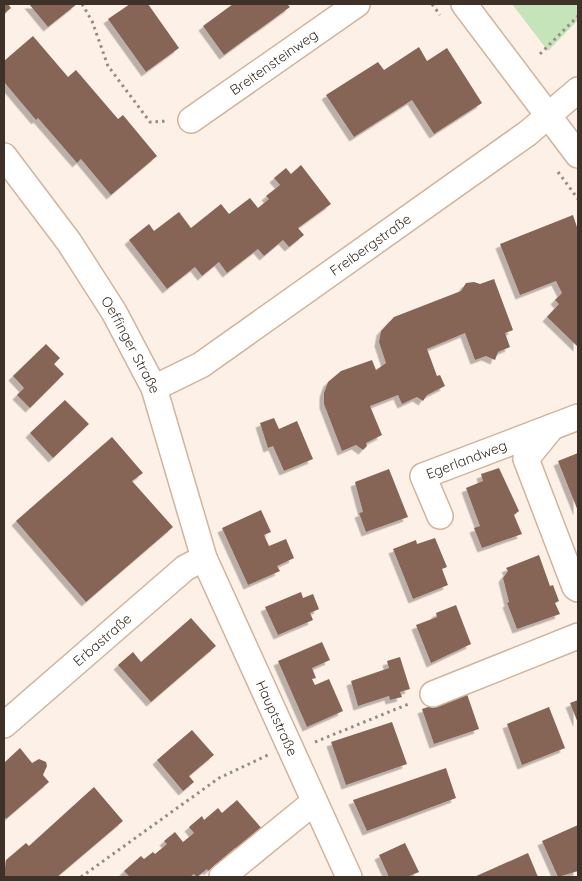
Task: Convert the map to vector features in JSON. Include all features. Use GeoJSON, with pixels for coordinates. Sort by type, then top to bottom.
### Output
{"type":"FeatureCollection","features":[{"type":"Feature","properties":{"kind":"street","name":"Breitensteinweg"},"geometry":{"type":"LineString","coordinates":[[191,120],[357,4]]}},
{"type":"Feature","properties":{"kind":"street"},"geometry":{"type":"LineString","coordinates":[[464,4],[578,155]]}},
{"type":"Feature","properties":{"kind":"street","name":"Freibergstraße"},"geometry":{"type":"LineString","coordinates":[[154,388],[201,365],[548,116],[578,90]]}},
{"type":"Feature","properties":{"kind":"street","name":"Oeffinger Straße"},"geometry":{"type":"LineString","coordinates":[[4,156],[74,250],[114,312],[154,388],[204,558]]}},
{"type":"Feature","properties":{"kind":"street","name":"Egerlandweg"},"geometry":{"type":"LineString","coordinates":[[440,516],[423,476],[578,417]]}},
{"type":"Feature","properties":{"kind":"street","name":"Egerlandweg"},"geometry":{"type":"LineString","coordinates":[[552,427],[526,460],[575,587],[578,589]]}},
{"type":"Feature","properties":{"kind":"street","name":"Erbastraße"},"geometry":{"type":"LineString","coordinates":[[4,725],[185,568],[204,558]]}},
{"type":"Feature","properties":{"kind":"street","name":"Hauptstraße"},"geometry":{"type":"LineString","coordinates":[[204,558],[349,877]]}},
{"type":"Feature","properties":{"kind":"street"},"geometry":{"type":"LineString","coordinates":[[433,694],[578,636]]}},
{"type":"Feature","properties":{"kind":"street"},"geometry":{"type":"LineString","coordinates":[[222,877],[314,802]]}},
{"type":"Feature","properties":{"kind":"path"},"geometry":{"type":"LineString","coordinates":[[82,4],[92,21],[108,66],[150,122],[191,120]]}},
{"type":"Feature","properties":{"kind":"path"},"geometry":{"type":"LineString","coordinates":[[540,54],[578,16]]}},
{"type":"Feature","properties":{"kind":"path"},"geometry":{"type":"LineString","coordinates":[[81,877],[219,778],[433,694]]}},
{"type":"Feature","properties":{"kind":"green space"},"geometry":{"type":"Polygon","coordinates":[[[512,4],[578,4],[578,20],[548,51],[512,4]]]}},
{"type":"Feature","properties":{"kind":"building"},"geometry":{"type":"Polygon","coordinates":[[[4,4],[8,4],[11,8],[4,14],[4,4]]]}},
{"type":"Feature","properties":{"kind":"building"},"geometry":{"type":"Polygon","coordinates":[[[29,4],[77,4],[48,27],[29,4]]]}},
{"type":"Feature","properties":{"kind":"building"},"geometry":{"type":"Polygon","coordinates":[[[130,4],[148,4],[179,48],[146,72],[108,19],[130,4]]]}},
{"type":"Feature","properties":{"kind":"building"},"geometry":{"type":"Polygon","coordinates":[[[233,4],[287,4],[290,7],[224,55],[203,26],[233,4]]]}},
{"type":"Feature","properties":{"kind":"building"},"geometry":{"type":"Polygon","coordinates":[[[33,36],[68,77],[76,70],[118,119],[123,115],[157,156],[111,195],[81,159],[77,163],[38,118],[36,120],[4,82],[4,61],[33,36]]]}},
{"type":"Feature","properties":{"kind":"building"},"geometry":{"type":"Polygon","coordinates":[[[419,47],[427,61],[447,48],[482,103],[434,134],[412,100],[354,137],[326,95],[378,62],[384,70],[419,47]]]}},
{"type":"Feature","properties":{"kind":"building"},"geometry":{"type":"Polygon","coordinates":[[[301,165],[331,204],[298,228],[304,235],[289,247],[283,240],[264,256],[258,249],[227,273],[219,262],[202,276],[195,267],[167,289],[129,240],[149,224],[154,231],[179,212],[191,228],[221,204],[229,214],[250,198],[258,208],[269,199],[266,196],[280,185],[274,178],[286,168],[291,174],[301,165]]]}},
{"type":"Feature","properties":{"kind":"building"},"geometry":{"type":"Polygon","coordinates":[[[573,215],[578,230],[578,347],[547,317],[559,304],[555,300],[562,293],[556,281],[520,295],[500,244],[573,215]]]}},
{"type":"Feature","properties":{"kind":"building"},"geometry":{"type":"Polygon","coordinates":[[[494,279],[513,330],[505,333],[510,347],[498,352],[495,360],[486,356],[475,360],[465,333],[427,349],[437,376],[440,375],[445,386],[427,395],[423,401],[417,397],[402,404],[398,395],[370,406],[382,435],[366,443],[367,446],[363,450],[356,445],[342,451],[324,404],[324,393],[328,382],[341,371],[372,360],[376,370],[386,363],[379,342],[381,331],[394,317],[461,291],[466,283],[474,282],[480,284],[494,279]]]}},
{"type":"Feature","properties":{"kind":"building"},"geometry":{"type":"Polygon","coordinates":[[[46,344],[60,358],[54,364],[64,374],[30,408],[17,395],[24,388],[13,376],[46,344]]]}},
{"type":"Feature","properties":{"kind":"building"},"geometry":{"type":"Polygon","coordinates":[[[65,400],[89,424],[53,458],[30,433],[65,400]]]}},
{"type":"Feature","properties":{"kind":"building"},"geometry":{"type":"Polygon","coordinates":[[[274,418],[279,429],[297,421],[313,459],[284,471],[273,446],[268,448],[260,423],[274,418]]]}},
{"type":"Feature","properties":{"kind":"building"},"geometry":{"type":"Polygon","coordinates":[[[112,437],[143,473],[132,481],[173,527],[86,602],[16,521],[112,437]]]}},
{"type":"Feature","properties":{"kind":"building"},"geometry":{"type":"Polygon","coordinates":[[[578,453],[578,511],[558,461],[578,453]]]}},
{"type":"Feature","properties":{"kind":"building"},"geometry":{"type":"Polygon","coordinates":[[[499,468],[519,511],[514,515],[522,534],[482,548],[474,528],[480,526],[466,488],[483,481],[481,474],[499,468]]]}},
{"type":"Feature","properties":{"kind":"building"},"geometry":{"type":"Polygon","coordinates":[[[389,469],[408,517],[366,532],[359,513],[363,512],[355,482],[389,469]]]}},
{"type":"Feature","properties":{"kind":"building"},"geometry":{"type":"Polygon","coordinates":[[[261,510],[271,532],[264,535],[269,546],[286,539],[294,558],[277,566],[280,571],[248,585],[222,528],[261,510]]]}},
{"type":"Feature","properties":{"kind":"building"},"geometry":{"type":"Polygon","coordinates":[[[435,538],[447,567],[442,569],[448,585],[413,599],[393,549],[416,540],[417,544],[435,538]]]}},
{"type":"Feature","properties":{"kind":"building"},"geometry":{"type":"Polygon","coordinates":[[[539,555],[550,586],[553,585],[559,601],[555,603],[560,614],[517,629],[507,603],[509,602],[503,578],[508,571],[506,568],[539,555]]]}},
{"type":"Feature","properties":{"kind":"building"},"geometry":{"type":"Polygon","coordinates":[[[301,592],[303,598],[313,594],[319,609],[310,613],[313,620],[278,635],[265,607],[301,592]]]}},
{"type":"Feature","properties":{"kind":"building"},"geometry":{"type":"Polygon","coordinates":[[[456,605],[471,644],[431,663],[416,625],[437,617],[436,613],[456,605]]]}},
{"type":"Feature","properties":{"kind":"building"},"geometry":{"type":"Polygon","coordinates":[[[191,618],[216,646],[151,702],[118,665],[133,652],[141,662],[191,618]]]}},
{"type":"Feature","properties":{"kind":"building"},"geometry":{"type":"Polygon","coordinates":[[[322,642],[330,660],[312,668],[316,678],[312,679],[315,685],[329,679],[343,711],[307,727],[278,661],[322,642]]]}},
{"type":"Feature","properties":{"kind":"building"},"geometry":{"type":"Polygon","coordinates":[[[400,657],[410,689],[400,692],[402,697],[390,700],[389,696],[358,706],[351,681],[389,668],[387,661],[400,657]]]}},
{"type":"Feature","properties":{"kind":"building"},"geometry":{"type":"Polygon","coordinates":[[[467,694],[479,729],[434,744],[422,709],[467,694]]]}},
{"type":"Feature","properties":{"kind":"building"},"geometry":{"type":"Polygon","coordinates":[[[578,700],[578,723],[570,703],[578,700]]]}},
{"type":"Feature","properties":{"kind":"building"},"geometry":{"type":"Polygon","coordinates":[[[549,707],[565,748],[522,765],[507,724],[549,707]]]}},
{"type":"Feature","properties":{"kind":"building"},"geometry":{"type":"Polygon","coordinates":[[[392,722],[407,764],[346,785],[331,742],[392,722]]]}},
{"type":"Feature","properties":{"kind":"building"},"geometry":{"type":"Polygon","coordinates":[[[192,730],[214,755],[189,776],[194,782],[183,791],[157,760],[192,730]]]}},
{"type":"Feature","properties":{"kind":"building"},"geometry":{"type":"Polygon","coordinates":[[[20,748],[32,763],[39,759],[46,762],[47,766],[43,775],[49,782],[6,819],[4,816],[4,763],[20,748]]]}},
{"type":"Feature","properties":{"kind":"building"},"geometry":{"type":"Polygon","coordinates":[[[446,768],[456,798],[367,831],[353,800],[446,768]]]}},
{"type":"Feature","properties":{"kind":"building"},"geometry":{"type":"Polygon","coordinates":[[[94,787],[123,821],[57,877],[4,877],[6,860],[26,843],[29,846],[94,787]]]}},
{"type":"Feature","properties":{"kind":"building"},"geometry":{"type":"Polygon","coordinates":[[[237,800],[264,831],[239,853],[235,848],[208,871],[207,869],[197,877],[194,874],[190,877],[130,877],[124,871],[141,856],[144,859],[153,852],[155,854],[167,844],[164,841],[175,832],[183,842],[194,833],[189,827],[202,816],[204,820],[218,808],[222,813],[237,800]]]}},
{"type":"Feature","properties":{"kind":"building"},"geometry":{"type":"Polygon","coordinates":[[[578,825],[578,871],[558,877],[542,841],[578,825]]]}},
{"type":"Feature","properties":{"kind":"building"},"geometry":{"type":"Polygon","coordinates":[[[405,843],[419,872],[407,877],[389,877],[379,855],[405,843]]]}},
{"type":"Feature","properties":{"kind":"building"},"geometry":{"type":"Polygon","coordinates":[[[528,853],[538,877],[474,877],[528,853]]]}}]}
